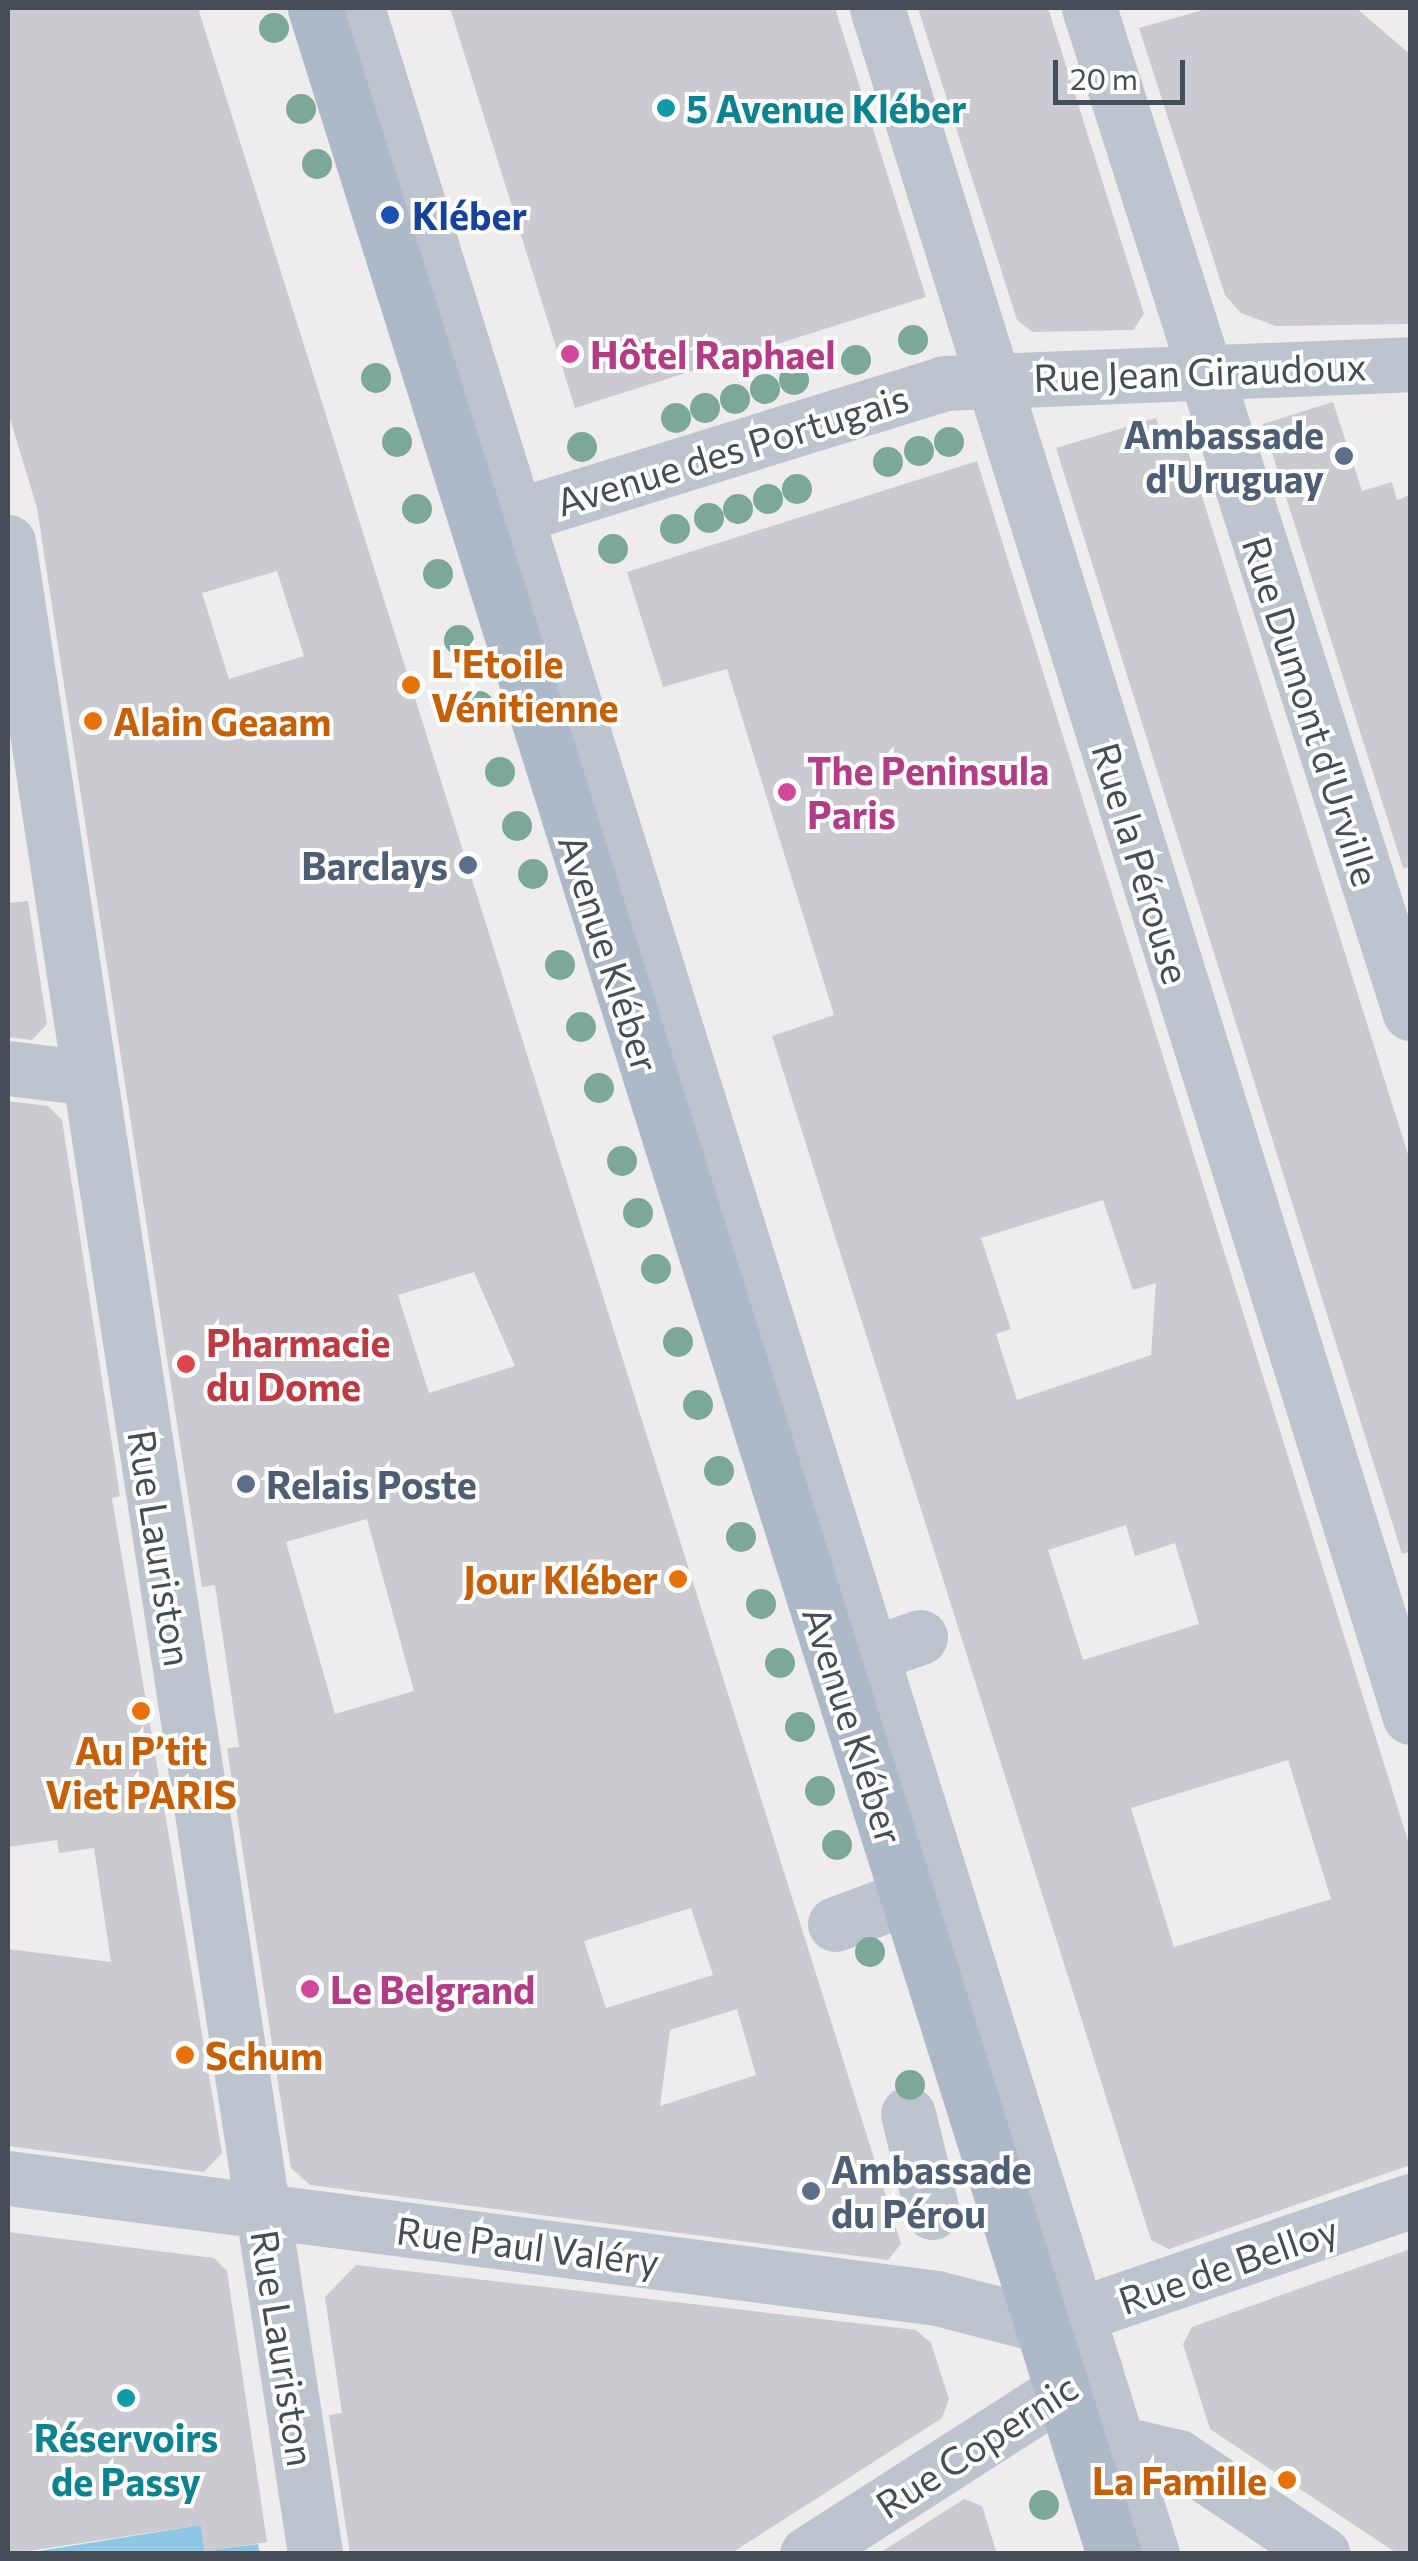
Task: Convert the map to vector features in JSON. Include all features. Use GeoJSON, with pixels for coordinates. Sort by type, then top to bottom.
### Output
{"type":"FeatureCollection","features":[{"type":"Feature","properties":{"kind":"main road","name":"Avenue Kléber"},"geometry":{"type":"LineString","coordinates":[[316,8],[496,522],[908,1897],[1079,2377],[1101,2448],[1114,2554]]}},
{"type":"Feature","properties":{"kind":"street","name":"Avenue Kléber"},"geometry":{"type":"LineString","coordinates":[[358,8],[496,522],[896,1645],[1061,2320]]}},
{"type":"Feature","properties":{"kind":"street","name":"Rue la Pérouse"},"geometry":{"type":"LineString","coordinates":[[876,8],[1410,1717]]}},
{"type":"Feature","properties":{"kind":"street","name":"Rue Dumont d'Urville"},"geometry":{"type":"LineString","coordinates":[[1089,8],[1410,1013]]}},
{"type":"Feature","properties":{"kind":"street","name":"Rue Jean Giraudoux"},"geometry":{"type":"LineString","coordinates":[[990,378],[1201,367],[1410,364]]}},
{"type":"Feature","properties":{"kind":"street","name":"Avenue des Portugais"},"geometry":{"type":"LineString","coordinates":[[496,522],[944,383],[990,378]]}},
{"type":"Feature","properties":{"kind":"street","name":"Rue Lauriston"},"geometry":{"type":"LineString","coordinates":[[8,542],[26,777],[89,1078],[315,2554]]}},
{"type":"Feature","properties":{"kind":"street"},"geometry":{"type":"LineString","coordinates":[[8,1068],[89,1078]]}},
{"type":"Feature","properties":{"kind":"street"},"geometry":{"type":"LineString","coordinates":[[835,1924],[908,1897]]}},
{"type":"Feature","properties":{"kind":"street"},"geometry":{"type":"LineString","coordinates":[[908,2114],[932,2212]]}},
{"type":"Feature","properties":{"kind":"street","name":"Rue Paul Valéry"},"geometry":{"type":"LineString","coordinates":[[8,2178],[937,2298],[1061,2320]]}},
{"type":"Feature","properties":{"kind":"street","name":"Rue de Belloy"},"geometry":{"type":"LineString","coordinates":[[1061,2320],[1410,2201]]}},
{"type":"Feature","properties":{"kind":"street","name":"Rue Copernic"},"geometry":{"type":"LineString","coordinates":[[807,2554],[1079,2377]]}},
{"type":"Feature","properties":{"kind":"street","name":"Avenue Kléber"},"geometry":{"type":"LineString","coordinates":[[1101,2448],[1152,2554]]}},
{"type":"Feature","properties":{"kind":"street"},"geometry":{"type":"LineString","coordinates":[[1101,2448],[1178,2457],[1324,2554]]}},
{"type":"Feature","properties":{"kind":"water"},"geometry":{"type":"Polygon","coordinates":[[[201,2525],[205,2551],[258,2544],[260,2553],[21,2554],[201,2525]]]}},
{"type":"Feature","properties":{"kind":"building"},"geometry":{"type":"Polygon","coordinates":[[[8,8],[198,8],[901,2244],[888,2260],[310,2185],[291,2168],[227,1748],[239,1747],[215,1585],[202,1587],[37,508],[8,412],[8,8]],[[277,571],[202,593],[229,679],[304,656],[277,571]],[[474,1272],[398,1295],[429,1393],[515,1366],[474,1272]],[[367,1519],[286,1542],[335,1714],[414,1691],[367,1519]],[[691,1908],[584,1941],[606,2008],[713,1975],[691,1908]],[[737,2009],[670,2030],[660,2106],[756,2075],[737,2009]]]}},
{"type":"Feature","properties":{"kind":"building"},"geometry":{"type":"Polygon","coordinates":[[[450,8],[835,8],[926,297],[575,408],[450,8]]]}},
{"type":"Feature","properties":{"kind":"building"},"geometry":{"type":"Polygon","coordinates":[[[918,8],[1048,8],[1144,314],[1133,330],[1033,332],[1017,320],[918,8]]]}},
{"type":"Feature","properties":{"kind":"building"},"geometry":{"type":"Polygon","coordinates":[[[1210,8],[1356,8],[1410,54],[1410,324],[1276,326],[1241,313],[1225,295],[1139,28],[1210,8]]]}},
{"type":"Feature","properties":{"kind":"building"},"geometry":{"type":"Polygon","coordinates":[[[1333,402],[1362,491],[1392,482],[1397,500],[1410,495],[1410,867],[1403,868],[1263,424],[1333,402]]]}},
{"type":"Feature","properties":{"kind":"building"},"geometry":{"type":"Polygon","coordinates":[[[1156,418],[1162,435],[1181,429],[1410,1161],[1410,1552],[1402,1554],[1056,448],[1156,418]]]}},
{"type":"Feature","properties":{"kind":"building"},"geometry":{"type":"Polygon","coordinates":[[[977,461],[1410,1847],[1410,2165],[1169,2249],[1151,2240],[772,1036],[834,1015],[727,669],[663,687],[627,572],[977,461]],[[1103,1200],[981,1238],[1011,1329],[996,1334],[1017,1400],[1151,1355],[1156,1283],[1133,1290],[1103,1200]],[[1126,1525],[1048,1550],[1083,1660],[1199,1624],[1175,1543],[1135,1556],[1126,1525]],[[1288,1760],[1131,1808],[1174,1947],[1331,1899],[1288,1760]]]}},
{"type":"Feature","properties":{"kind":"building"},"geometry":{"type":"Polygon","coordinates":[[[28,901],[47,1024],[32,1040],[8,1037],[8,903],[28,901]]]}},
{"type":"Feature","properties":{"kind":"building"},"geometry":{"type":"Polygon","coordinates":[[[8,1101],[48,1106],[62,1120],[120,1496],[112,1498],[222,2153],[204,2172],[8,2146],[8,1949],[111,1962],[94,1848],[59,1853],[57,1840],[8,1847],[8,1101]]]}},
{"type":"Feature","properties":{"kind":"building","name":"Réservoirs de Passy"},"geometry":{"type":"Polygon","coordinates":[[[8,2232],[214,2258],[227,2271],[267,2542],[204,2552],[201,2525],[8,2554],[8,2232]]]}},
{"type":"Feature","properties":{"kind":"building"},"geometry":{"type":"Polygon","coordinates":[[[1410,2249],[1410,2554],[1398,2554],[1210,2429],[1183,2344],[1192,2327],[1410,2249]]]}},
{"type":"Feature","properties":{"kind":"building"},"geometry":{"type":"Polygon","coordinates":[[[356,2265],[916,2330],[931,2343],[949,2399],[942,2418],[730,2554],[350,2554],[329,2415],[342,2413],[325,2297],[356,2265]]]}},
{"type":"Feature","properties":{"kind":"building"},"geometry":{"type":"Polygon","coordinates":[[[964,2499],[982,2506],[997,2554],[878,2554],[964,2499]]]}},
{"type":"Feature","properties":{"kind":"place","name":"5 Avenue Kléber"},"geometry":{"type":"Point","coordinates":[666,108]}},
{"type":"Feature","properties":{"kind":"place","name":"Kléber"},"geometry":{"type":"Point","coordinates":[390,215]}},
{"type":"Feature","properties":{"kind":"place","name":"Hôtel Raphael"},"geometry":{"type":"Point","coordinates":[570,354]}},
{"type":"Feature","properties":{"kind":"place","name":"Ambassade d'Uruguay"},"geometry":{"type":"Point","coordinates":[1344,456]}},
{"type":"Feature","properties":{"kind":"place","name":"L'Etoile Vénitienne"},"geometry":{"type":"Point","coordinates":[411,685]}},
{"type":"Feature","properties":{"kind":"place","name":"Alain Geaam"},"geometry":{"type":"Point","coordinates":[93,721]}},
{"type":"Feature","properties":{"kind":"place","name":"The Peninsula Paris"},"geometry":{"type":"Point","coordinates":[787,792]}},
{"type":"Feature","properties":{"kind":"place","name":"Barclays"},"geometry":{"type":"Point","coordinates":[468,865]}},
{"type":"Feature","properties":{"kind":"place","name":"Pharmacie du Dome"},"geometry":{"type":"Point","coordinates":[186,1364]}},
{"type":"Feature","properties":{"kind":"place","name":"Relais Poste"},"geometry":{"type":"Point","coordinates":[246,1484]}},
{"type":"Feature","properties":{"kind":"place","name":"Jour Kléber"},"geometry":{"type":"Point","coordinates":[678,1579]}},
{"type":"Feature","properties":{"kind":"place","name":"Au P’tit Viet PARIS"},"geometry":{"type":"Point","coordinates":[141,1711]}},
{"type":"Feature","properties":{"kind":"place","name":"Le Belgrand"},"geometry":{"type":"Point","coordinates":[310,1989]}},
{"type":"Feature","properties":{"kind":"place","name":"Schum"},"geometry":{"type":"Point","coordinates":[185,2055]}},
{"type":"Feature","properties":{"kind":"place","name":"Ambassade du Pérou"},"geometry":{"type":"Point","coordinates":[811,2191]}},
{"type":"Feature","properties":{"kind":"place","name":"Réservoirs de Passy"},"geometry":{"type":"Point","coordinates":[126,2398]}},
{"type":"Feature","properties":{"kind":"place","name":"La Famille"},"geometry":{"type":"Point","coordinates":[1287,2480]}}]}
